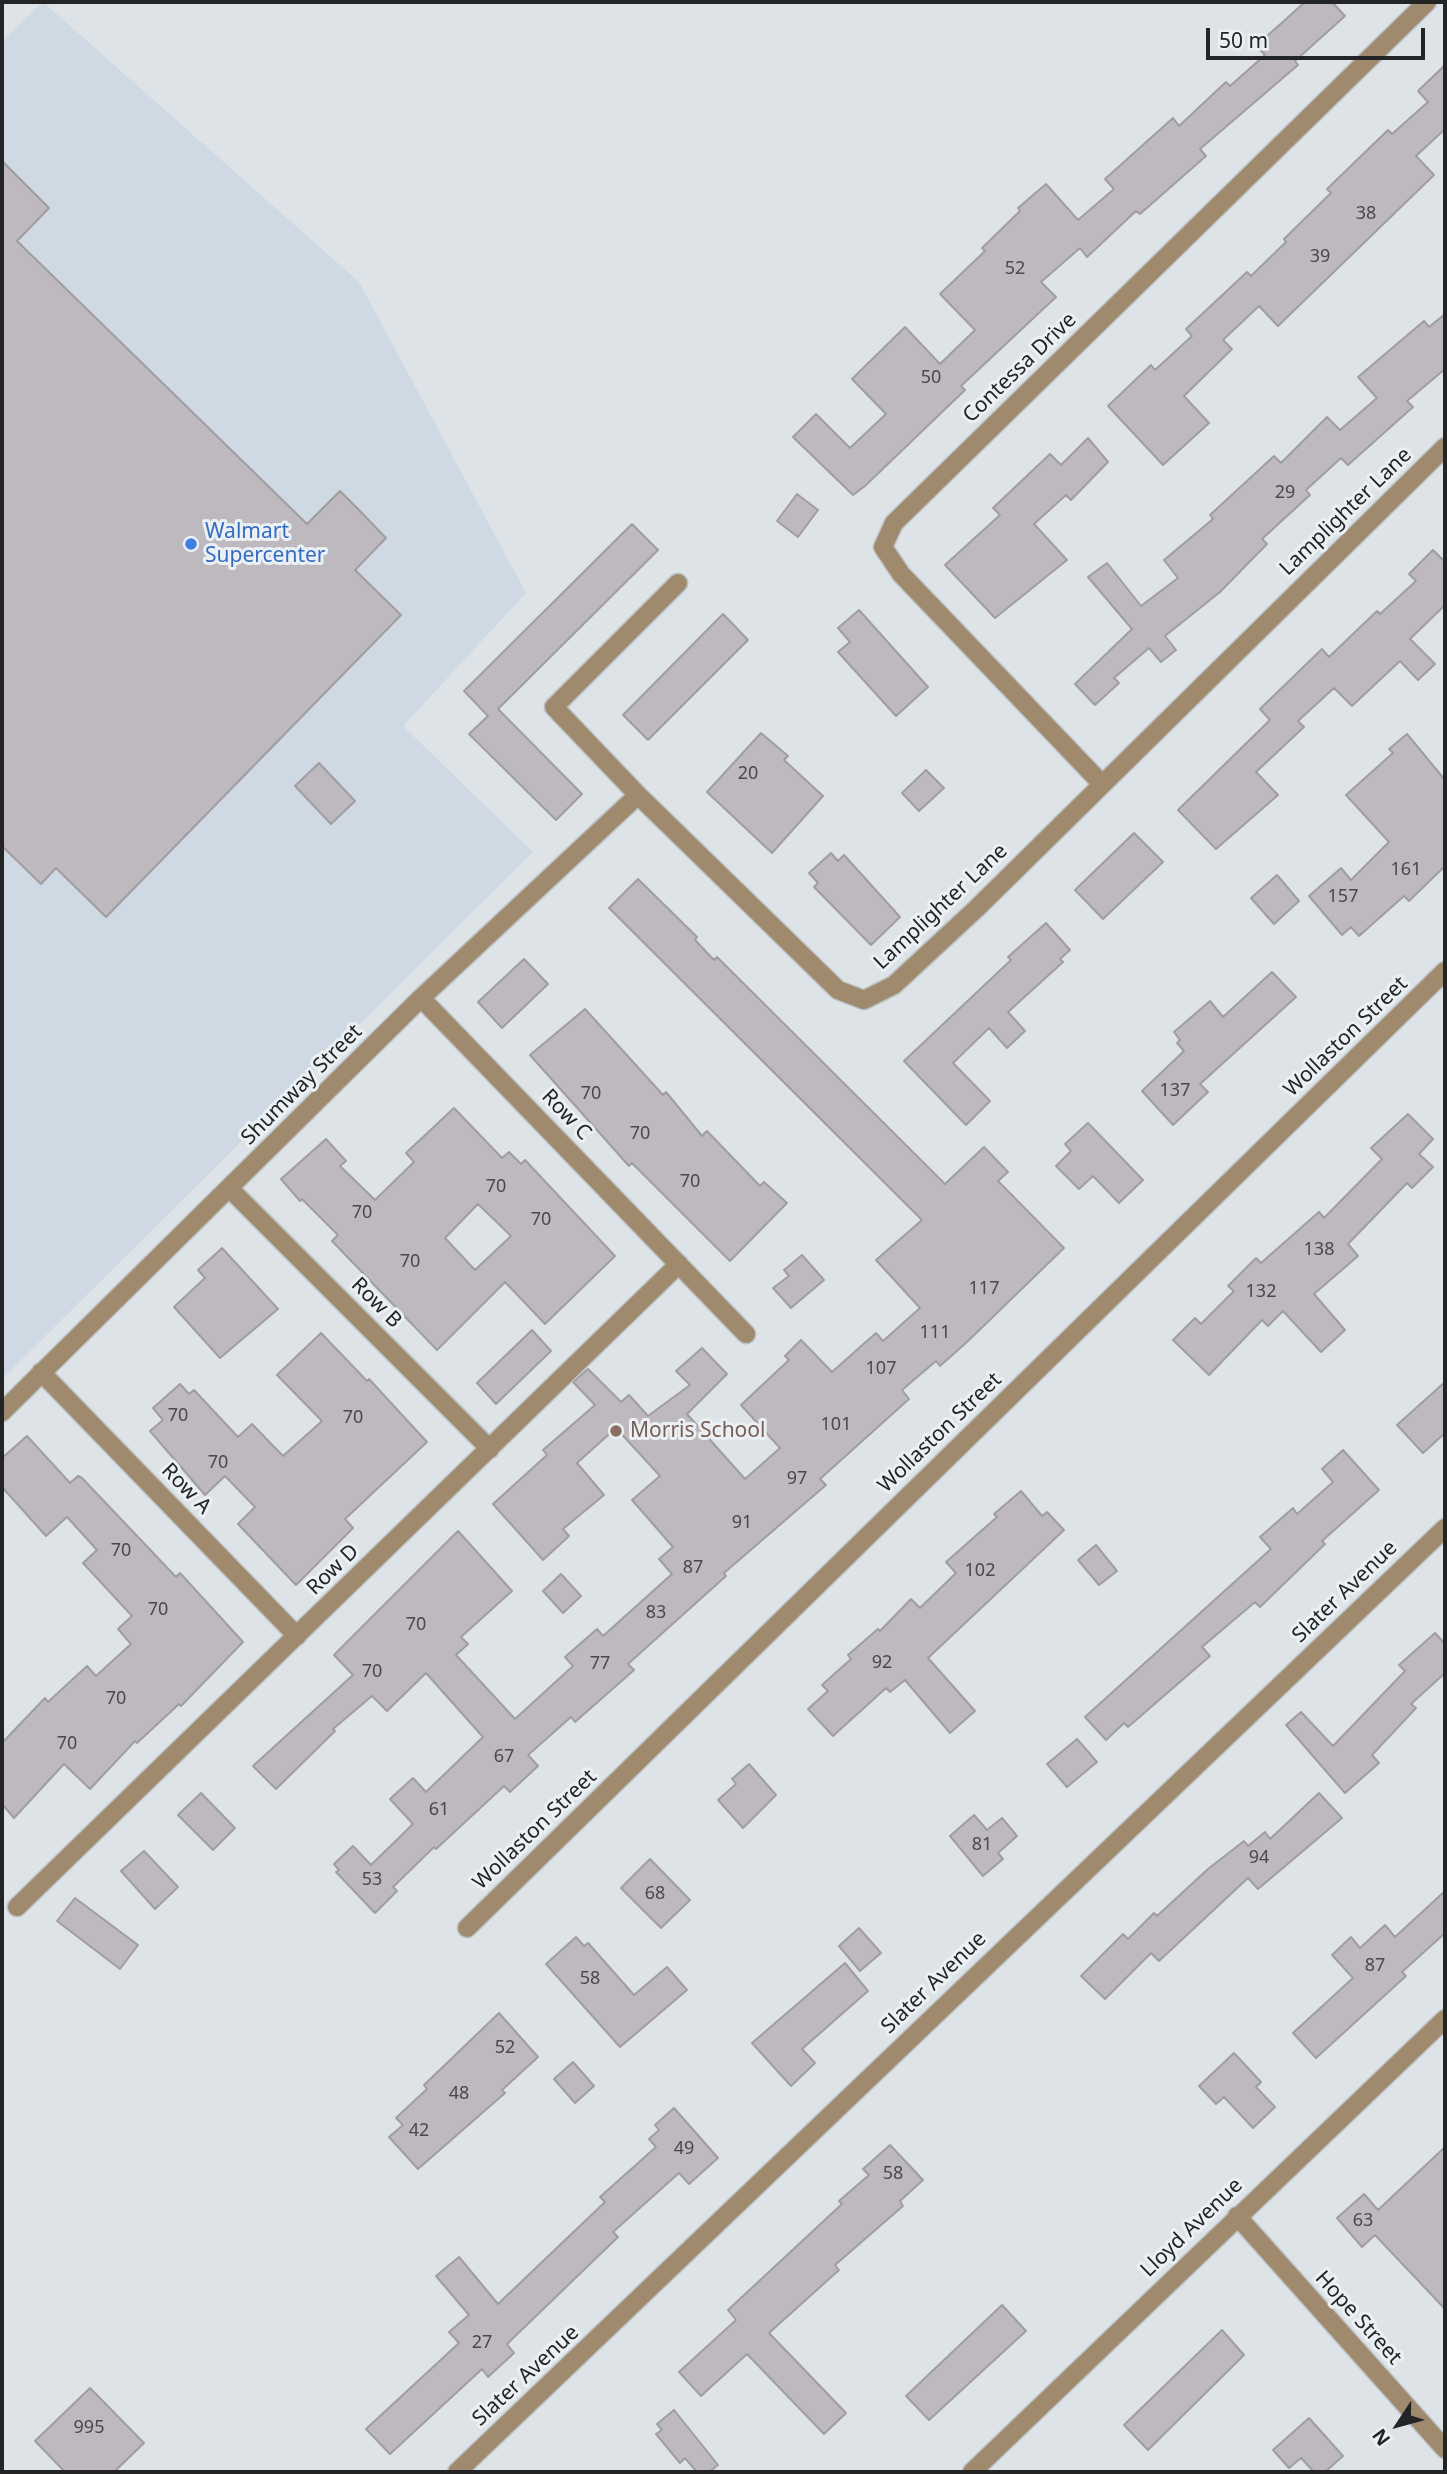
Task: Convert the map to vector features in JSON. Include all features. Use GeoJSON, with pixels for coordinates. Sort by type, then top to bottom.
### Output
{"type":"FeatureCollection","features":[{"type":"Feature","properties":{"kind":"street","name":"Contessa Drive"},"geometry":{"type":"LineString","coordinates":[[1102,784],[901,574],[883,547],[894,523],[1427,2]]}},
{"type":"Feature","properties":{"kind":"street","name":"Lamplighter Lane"},"geometry":{"type":"LineString","coordinates":[[678,583],[554,707],[638,795],[838,990],[864,1000],[894,985],[1445,447]]}},
{"type":"Feature","properties":{"kind":"street","name":"Shumway Street"},"geometry":{"type":"LineString","coordinates":[[2,1412],[421,998],[638,795]]}},
{"type":"Feature","properties":{"kind":"street","name":"Wollaston Street"},"geometry":{"type":"LineString","coordinates":[[467,1928],[1445,971]]}},
{"type":"Feature","properties":{"kind":"street","name":"Row C"},"geometry":{"type":"LineString","coordinates":[[421,998],[746,1334]]}},
{"type":"Feature","properties":{"kind":"street","name":"Row B"},"geometry":{"type":"LineString","coordinates":[[230,1189],[490,1449]]}},
{"type":"Feature","properties":{"kind":"street","name":"Row D"},"geometry":{"type":"LineString","coordinates":[[17,1907],[679,1264]]}},
{"type":"Feature","properties":{"kind":"street","name":"Row A"},"geometry":{"type":"LineString","coordinates":[[41,1372],[298,1636]]}},
{"type":"Feature","properties":{"kind":"street","name":"Slater Avenue"},"geometry":{"type":"LineString","coordinates":[[457,2472],[687,2256],[989,1961],[1445,1528]]}},
{"type":"Feature","properties":{"kind":"street","name":"Lloyd Avenue"},"geometry":{"type":"LineString","coordinates":[[972,2472],[1445,2018]]}},
{"type":"Feature","properties":{"kind":"street","name":"Hope Street"},"geometry":{"type":"LineString","coordinates":[[1237,2216],[1445,2449]]}},
{"type":"Feature","properties":{"kind":"shaded area"},"geometry":{"type":"Polygon","coordinates":[[[43,2],[359,282],[526,593],[403,726],[533,852],[2,1379],[2,42],[43,2]]]}},
{"type":"Feature","properties":{"kind":"building"},"geometry":{"type":"Polygon","coordinates":[[[1305,2],[1332,2],[1345,16],[1295,61],[1298,65],[1200,149],[1206,156],[1140,214],[1136,211],[1087,257],[1080,248],[1041,282],[1056,297],[961,386],[965,390],[865,486],[853,495],[793,437],[816,414],[850,448],[886,414],[852,379],[905,327],[940,364],[975,330],[940,294],[985,251],[982,248],[1020,211],[1018,208],[1046,184],[1078,220],[1114,189],[1105,179],[1173,118],[1179,126],[1226,82],[1230,86],[1265,55],[1256,46],[1305,2]]]}},
{"type":"Feature","properties":{"kind":"building"},"geometry":{"type":"Polygon","coordinates":[[[1445,65],[1445,129],[1416,156],[1434,175],[1278,326],[1259,306],[1223,340],[1232,349],[1184,396],[1209,423],[1163,465],[1108,406],[1151,365],[1155,370],[1192,336],[1186,329],[1247,272],[1251,276],[1286,242],[1284,239],[1331,193],[1327,189],[1388,130],[1392,134],[1428,102],[1418,91],[1445,65]]]}},
{"type":"Feature","properties":{"kind":"building","name":"Walmart Supercenter"},"geometry":{"type":"Polygon","coordinates":[[[2,161],[49,208],[17,241],[307,524],[340,491],[386,538],[355,570],[401,615],[106,917],[56,868],[41,884],[2,846],[2,161]]]}},
{"type":"Feature","properties":{"kind":"building"},"geometry":{"type":"Polygon","coordinates":[[[1445,314],[1445,369],[1407,401],[1413,407],[1348,465],[1341,458],[1306,490],[1310,495],[1262,539],[1267,544],[1220,592],[1165,636],[1176,650],[1161,662],[1149,648],[1114,678],[1119,683],[1095,705],[1075,684],[1132,629],[1088,577],[1107,563],[1141,606],[1178,578],[1164,560],[1213,519],[1210,515],[1274,456],[1281,463],[1327,417],[1340,430],[1377,398],[1358,377],[1424,321],[1429,327],[1445,314]]]}},
{"type":"Feature","properties":{"kind":"building"},"geometry":{"type":"Polygon","coordinates":[[[1088,438],[1108,462],[1071,500],[1066,495],[1034,524],[1067,560],[995,618],[945,565],[1000,515],[993,508],[1050,454],[1061,465],[1088,438]]]}},
{"type":"Feature","properties":{"kind":"building"},"geometry":{"type":"Polygon","coordinates":[[[797,494],[818,510],[798,537],[777,521],[797,494]]]}},
{"type":"Feature","properties":{"kind":"building"},"geometry":{"type":"Polygon","coordinates":[[[632,524],[658,550],[498,709],[582,794],[556,820],[469,734],[488,716],[464,691],[632,524]]]}},
{"type":"Feature","properties":{"kind":"building"},"geometry":{"type":"Polygon","coordinates":[[[1433,550],[1445,562],[1445,605],[1410,639],[1435,664],[1418,680],[1400,661],[1352,706],[1334,688],[1298,721],[1304,727],[1256,772],[1278,795],[1216,849],[1178,810],[1270,720],[1260,709],[1322,649],[1329,657],[1377,611],[1380,614],[1416,581],[1409,574],[1433,550]]]}},
{"type":"Feature","properties":{"kind":"building"},"geometry":{"type":"Polygon","coordinates":[[[859,610],[928,687],[896,716],[838,652],[850,642],[838,628],[859,610]]]}},
{"type":"Feature","properties":{"kind":"building"},"geometry":{"type":"Polygon","coordinates":[[[723,614],[748,640],[648,740],[623,715],[723,614]]]}},
{"type":"Feature","properties":{"kind":"building"},"geometry":{"type":"Polygon","coordinates":[[[761,733],[788,756],[784,760],[823,796],[772,853],[707,792],[761,733]]]}},
{"type":"Feature","properties":{"kind":"building"},"geometry":{"type":"Polygon","coordinates":[[[1407,734],[1445,780],[1445,866],[1409,901],[1404,896],[1359,936],[1351,927],[1342,935],[1309,896],[1341,868],[1351,880],[1389,842],[1346,795],[1393,753],[1389,749],[1407,734]]]}},
{"type":"Feature","properties":{"kind":"building"},"geometry":{"type":"Polygon","coordinates":[[[319,763],[355,801],[331,824],[295,786],[319,763]]]}},
{"type":"Feature","properties":{"kind":"building"},"geometry":{"type":"Polygon","coordinates":[[[926,770],[944,788],[919,811],[902,793],[926,770]]]}},
{"type":"Feature","properties":{"kind":"building"},"geometry":{"type":"Polygon","coordinates":[[[1134,833],[1163,862],[1103,919],[1075,890],[1134,833]]]}},
{"type":"Feature","properties":{"kind":"building"},"geometry":{"type":"Polygon","coordinates":[[[831,853],[838,861],[844,855],[900,917],[871,945],[814,887],[818,883],[809,873],[831,853]]]}},
{"type":"Feature","properties":{"kind":"building"},"geometry":{"type":"Polygon","coordinates":[[[1277,875],[1299,901],[1274,924],[1251,898],[1277,875]]]}},
{"type":"Feature","properties":{"kind":"building"},"geometry":{"type":"Polygon","coordinates":[[[638,879],[697,937],[695,940],[714,960],[717,957],[945,1184],[984,1147],[1008,1172],[998,1181],[1064,1248],[940,1366],[936,1361],[902,1390],[909,1399],[820,1479],[826,1485],[724,1573],[726,1576],[628,1664],[634,1670],[575,1722],[571,1717],[528,1755],[538,1766],[510,1792],[504,1786],[436,1849],[434,1847],[393,1887],[397,1891],[375,1913],[336,1872],[339,1870],[334,1864],[353,1846],[371,1865],[413,1824],[390,1799],[413,1778],[426,1792],[483,1737],[426,1673],[387,1711],[372,1696],[333,1729],[335,1731],[276,1789],[253,1766],[353,1675],[334,1655],[458,1531],[512,1591],[461,1637],[468,1644],[456,1655],[515,1719],[573,1666],[565,1657],[597,1629],[603,1636],[672,1574],[659,1559],[673,1547],[632,1500],[660,1476],[616,1428],[577,1463],[604,1495],[563,1529],[569,1536],[543,1560],[493,1504],[547,1455],[543,1450],[595,1405],[573,1382],[588,1369],[621,1402],[629,1395],[648,1416],[690,1385],[676,1371],[702,1348],[727,1374],[687,1414],[745,1479],[780,1448],[741,1405],[789,1360],[785,1356],[801,1340],[832,1372],[876,1333],[883,1341],[920,1308],[876,1260],[922,1220],[609,908],[638,879]]]}},
{"type":"Feature","properties":{"kind":"building"},"geometry":{"type":"Polygon","coordinates":[[[1046,923],[1070,950],[1060,959],[1063,962],[1008,1012],[1025,1031],[1007,1048],[989,1028],[953,1063],[990,1101],[966,1125],[904,1061],[1011,960],[1008,957],[1046,923]]]}},
{"type":"Feature","properties":{"kind":"building"},"geometry":{"type":"Polygon","coordinates":[[[524,959],[548,984],[502,1028],[478,1002],[524,959]]]}},
{"type":"Feature","properties":{"kind":"building"},"geometry":{"type":"Polygon","coordinates":[[[1272,972],[1296,997],[1200,1084],[1208,1092],[1173,1125],[1142,1091],[1184,1051],[1177,1043],[1180,1040],[1174,1032],[1210,1001],[1223,1017],[1272,972]]]}},
{"type":"Feature","properties":{"kind":"building"},"geometry":{"type":"Polygon","coordinates":[[[585,1009],[663,1095],[666,1092],[702,1136],[707,1131],[760,1186],[764,1182],[787,1203],[730,1261],[632,1163],[629,1166],[530,1055],[585,1009]]]}},
{"type":"Feature","properties":{"kind":"building"},"geometry":{"type":"Polygon","coordinates":[[[454,1108],[502,1158],[509,1152],[521,1164],[525,1160],[615,1256],[545,1324],[505,1282],[437,1350],[332,1241],[338,1235],[302,1199],[300,1201],[281,1179],[326,1139],[346,1161],[340,1166],[375,1200],[414,1162],[406,1153],[454,1108]],[[478,1204],[445,1238],[475,1270],[511,1236],[478,1204]]]}},
{"type":"Feature","properties":{"kind":"building"},"geometry":{"type":"Polygon","coordinates":[[[1408,1114],[1433,1139],[1419,1154],[1433,1167],[1412,1188],[1407,1183],[1348,1244],[1358,1256],[1314,1294],[1345,1330],[1321,1352],[1283,1311],[1268,1326],[1262,1320],[1209,1375],[1173,1340],[1195,1318],[1201,1324],[1234,1291],[1228,1286],[1256,1258],[1261,1263],[1319,1212],[1324,1218],[1382,1159],[1371,1148],[1408,1114]]]}},
{"type":"Feature","properties":{"kind":"building"},"geometry":{"type":"Polygon","coordinates":[[[1088,1123],[1143,1180],[1119,1203],[1093,1176],[1079,1189],[1056,1166],[1071,1151],[1065,1144],[1088,1123]]]}},
{"type":"Feature","properties":{"kind":"building"},"geometry":{"type":"Polygon","coordinates":[[[222,1248],[278,1309],[220,1358],[174,1307],[205,1278],[198,1270],[222,1248]]]}},
{"type":"Feature","properties":{"kind":"building"},"geometry":{"type":"Polygon","coordinates":[[[802,1255],[824,1280],[791,1308],[773,1288],[789,1276],[784,1270],[802,1255]]]}},
{"type":"Feature","properties":{"kind":"building"},"geometry":{"type":"Polygon","coordinates":[[[532,1330],[551,1351],[496,1404],[477,1383],[532,1330]]]}},
{"type":"Feature","properties":{"kind":"building"},"geometry":{"type":"Polygon","coordinates":[[[321,1333],[367,1381],[369,1379],[427,1442],[345,1519],[353,1528],[296,1585],[238,1524],[255,1507],[225,1476],[205,1495],[150,1431],[163,1420],[153,1408],[180,1384],[189,1394],[194,1390],[238,1437],[252,1424],[283,1456],[322,1421],[277,1375],[321,1333]]]}},
{"type":"Feature","properties":{"kind":"building"},"geometry":{"type":"Polygon","coordinates":[[[1445,1382],[1445,1433],[1423,1453],[1397,1425],[1445,1382]]]}},
{"type":"Feature","properties":{"kind":"building"},"geometry":{"type":"Polygon","coordinates":[[[27,1436],[70,1483],[78,1476],[82,1478],[176,1577],[180,1573],[243,1642],[181,1706],[179,1704],[137,1743],[135,1741],[90,1789],[64,1764],[14,1818],[2,1804],[2,1743],[45,1698],[48,1702],[87,1666],[96,1676],[131,1644],[118,1629],[132,1616],[83,1563],[97,1550],[67,1517],[46,1536],[2,1487],[2,1458],[27,1436]]]}},
{"type":"Feature","properties":{"kind":"building"},"geometry":{"type":"Polygon","coordinates":[[[1343,1450],[1379,1490],[1322,1541],[1325,1544],[1260,1607],[1255,1602],[1202,1647],[1210,1656],[1128,1727],[1124,1723],[1106,1740],[1085,1717],[1271,1549],[1260,1537],[1293,1508],[1297,1514],[1333,1482],[1322,1469],[1343,1450]]]}},
{"type":"Feature","properties":{"kind":"building"},"geometry":{"type":"Polygon","coordinates":[[[1021,1491],[1042,1516],[1047,1512],[1064,1530],[928,1658],[975,1711],[950,1733],[905,1680],[890,1692],[886,1688],[833,1736],[808,1709],[828,1691],[822,1685],[851,1659],[848,1655],[878,1629],[880,1631],[911,1599],[920,1608],[956,1573],[946,1562],[997,1517],[994,1514],[1021,1491]]]}},
{"type":"Feature","properties":{"kind":"building"},"geometry":{"type":"Polygon","coordinates":[[[1096,1545],[1117,1571],[1099,1585],[1078,1560],[1096,1545]]]}},
{"type":"Feature","properties":{"kind":"building"},"geometry":{"type":"Polygon","coordinates":[[[561,1574],[581,1596],[563,1613],[543,1591],[561,1574]]]}},
{"type":"Feature","properties":{"kind":"building"},"geometry":{"type":"Polygon","coordinates":[[[1435,1633],[1445,1644],[1445,1673],[1411,1704],[1416,1708],[1372,1755],[1379,1763],[1345,1793],[1286,1725],[1301,1712],[1333,1746],[1405,1671],[1399,1665],[1435,1633]]]}},
{"type":"Feature","properties":{"kind":"building"},"geometry":{"type":"Polygon","coordinates":[[[1077,1739],[1097,1762],[1067,1787],[1047,1764],[1077,1739]]]}},
{"type":"Feature","properties":{"kind":"building"},"geometry":{"type":"Polygon","coordinates":[[[749,1764],[776,1795],[743,1828],[718,1800],[736,1784],[732,1779],[749,1764]]]}},
{"type":"Feature","properties":{"kind":"building"},"geometry":{"type":"Polygon","coordinates":[[[201,1793],[235,1828],[213,1850],[178,1815],[201,1793]]]}},
{"type":"Feature","properties":{"kind":"building"},"geometry":{"type":"Polygon","coordinates":[[[1319,1793],[1342,1818],[1258,1889],[1248,1878],[1159,1961],[1151,1953],[1105,1999],[1081,1976],[1123,1934],[1128,1939],[1154,1913],[1157,1916],[1208,1869],[1244,1841],[1248,1846],[1265,1832],[1270,1839],[1319,1793]]]}},
{"type":"Feature","properties":{"kind":"building"},"geometry":{"type":"Polygon","coordinates":[[[974,1815],[987,1830],[1002,1818],[1017,1836],[998,1853],[1003,1859],[983,1876],[950,1836],[974,1815]]]}},
{"type":"Feature","properties":{"kind":"building"},"geometry":{"type":"Polygon","coordinates":[[[144,1851],[178,1887],[155,1909],[121,1871],[144,1851]]]}},
{"type":"Feature","properties":{"kind":"building"},"geometry":{"type":"Polygon","coordinates":[[[650,1859],[690,1900],[661,1928],[621,1888],[650,1859]]]}},
{"type":"Feature","properties":{"kind":"building"},"geometry":{"type":"Polygon","coordinates":[[[1445,1891],[1445,1933],[1402,1972],[1406,1976],[1316,2058],[1293,2033],[1353,1978],[1332,1955],[1351,1937],[1360,1948],[1385,1925],[1395,1937],[1445,1891]]]}},
{"type":"Feature","properties":{"kind":"building"},"geometry":{"type":"Polygon","coordinates":[[[75,1898],[138,1945],[120,1969],[57,1921],[75,1898]]]}},
{"type":"Feature","properties":{"kind":"building"},"geometry":{"type":"Polygon","coordinates":[[[859,1928],[881,1953],[860,1971],[839,1946],[859,1928]]]}},
{"type":"Feature","properties":{"kind":"building"},"geometry":{"type":"Polygon","coordinates":[[[576,1937],[584,1946],[588,1943],[634,1995],[667,1967],[687,1990],[620,2047],[546,1964],[576,1937]]]}},
{"type":"Feature","properties":{"kind":"building"},"geometry":{"type":"Polygon","coordinates":[[[845,1963],[868,1991],[802,2049],[815,2063],[791,2086],[752,2043],[845,1963]]]}},
{"type":"Feature","properties":{"kind":"building"},"geometry":{"type":"Polygon","coordinates":[[[499,2013],[538,2057],[502,2090],[505,2093],[418,2169],[389,2137],[403,2125],[396,2118],[427,2089],[424,2085],[499,2013]]]}},
{"type":"Feature","properties":{"kind":"building"},"geometry":{"type":"Polygon","coordinates":[[[1234,2053],[1261,2082],[1256,2087],[1275,2107],[1253,2128],[1224,2097],[1216,2104],[1199,2086],[1234,2053]]]}},
{"type":"Feature","properties":{"kind":"building"},"geometry":{"type":"Polygon","coordinates":[[[573,2062],[594,2086],[575,2103],[554,2079],[573,2062]]]}},
{"type":"Feature","properties":{"kind":"building"},"geometry":{"type":"Polygon","coordinates":[[[674,2108],[718,2158],[689,2184],[679,2173],[613,2232],[618,2237],[507,2344],[514,2353],[488,2377],[482,2369],[390,2454],[366,2429],[459,2343],[449,2332],[469,2315],[436,2276],[459,2257],[498,2304],[605,2202],[600,2197],[656,2147],[649,2139],[659,2130],[655,2125],[674,2108]]]}},
{"type":"Feature","properties":{"kind":"building"},"geometry":{"type":"Polygon","coordinates":[[[890,2145],[923,2180],[900,2201],[903,2206],[835,2265],[839,2270],[769,2333],[846,2413],[824,2434],[747,2354],[701,2396],[679,2372],[736,2320],[728,2310],[842,2204],[839,2201],[869,2175],[863,2169],[890,2145]]]}},
{"type":"Feature","properties":{"kind":"building"},"geometry":{"type":"Polygon","coordinates":[[[1445,2147],[1445,2309],[1375,2235],[1362,2247],[1337,2218],[1364,2194],[1378,2210],[1445,2147]]]}},
{"type":"Feature","properties":{"kind":"building"},"geometry":{"type":"Polygon","coordinates":[[[1002,2305],[1026,2331],[929,2420],[906,2396],[1002,2305]]]}},
{"type":"Feature","properties":{"kind":"building"},"geometry":{"type":"Polygon","coordinates":[[[1222,2330],[1244,2355],[1148,2450],[1124,2425],[1222,2330]]]}},
{"type":"Feature","properties":{"kind":"building"},"geometry":{"type":"Polygon","coordinates":[[[90,2388],[144,2443],[114,2472],[65,2472],[35,2441],[90,2388]]]}},
{"type":"Feature","properties":{"kind":"building"},"geometry":{"type":"Polygon","coordinates":[[[674,2410],[718,2465],[709,2472],[697,2472],[685,2458],[680,2463],[656,2434],[662,2430],[657,2424],[674,2410]]]}},
{"type":"Feature","properties":{"kind":"building"},"geometry":{"type":"Polygon","coordinates":[[[1309,2418],[1343,2456],[1325,2472],[1314,2472],[1301,2458],[1289,2468],[1273,2450],[1309,2418]]]}},
{"type":"Feature","properties":{"kind":"place","name":"Walmart Supercenter"},"geometry":{"type":"Point","coordinates":[191,544]}},
{"type":"Feature","properties":{"kind":"place","name":"Morris School"},"geometry":{"type":"Point","coordinates":[616,1431]}}]}
